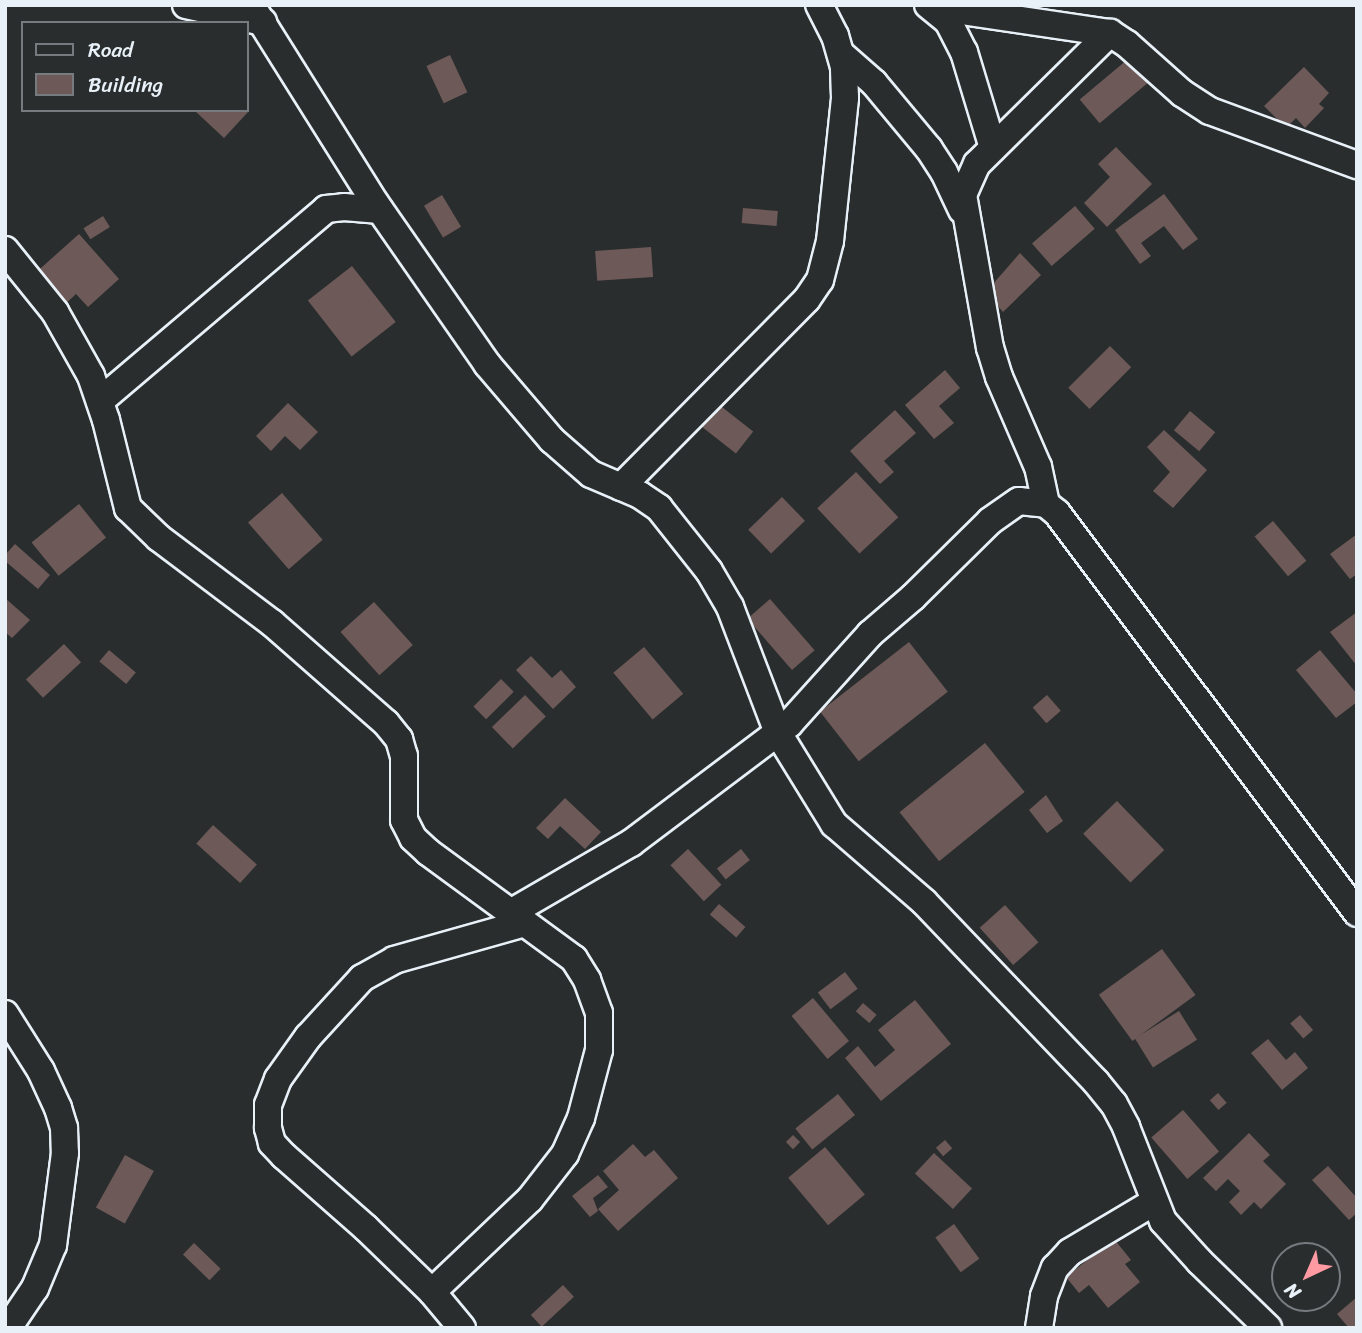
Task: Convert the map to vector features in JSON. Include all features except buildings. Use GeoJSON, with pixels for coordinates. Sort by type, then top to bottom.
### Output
{"type":"FeatureCollection","features":[{"type":"Feature","properties":{"kind":"street"},"geometry":{"type":"LineString","coordinates":[[186,5],[257,14],[380,210],[487,364],[552,440],[591,474],[640,495],[659,508],[709,571],[730,607],[778,733],[834,824],[924,902],[1108,1096],[1126,1127],[1163,1221],[1178,1240],[1268,1328]]}},
{"type":"Feature","properties":{"kind":"street"},"geometry":{"type":"LineString","coordinates":[[621,487],[807,299],[820,280],[830,241],[845,98],[841,54],[819,5]]}},
{"type":"Feature","properties":{"kind":"street"},"geometry":{"type":"LineString","coordinates":[[931,6],[1110,33],[1127,44],[1182,93],[1210,111],[1357,165]]}},
{"type":"Feature","properties":{"kind":"street"},"geometry":{"type":"LineString","coordinates":[[931,6],[948,21],[964,52],[993,148]]}},
{"type":"Feature","properties":{"kind":"street"},"geometry":{"type":"LineString","coordinates":[[1110,33],[977,164],[967,179],[963,195],[964,215],[990,348],[1038,467],[1046,504],[1082,544],[1357,913]]}},
{"type":"Feature","properties":{"kind":"street"},"geometry":{"type":"LineString","coordinates":[[841,54],[874,83],[933,155],[964,215]]}},
{"type":"Feature","properties":{"kind":"street"},"geometry":{"type":"LineString","coordinates":[[100,401],[326,209],[344,207],[380,210]]}},
{"type":"Feature","properties":{"kind":"street"},"geometry":{"type":"LineString","coordinates":[[5,250],[55,312],[91,376],[128,508],[159,538],[272,623],[386,723],[400,739],[404,756],[404,820],[413,838],[428,852],[574,959],[587,980],[599,1013],[599,1050],[581,1118],[565,1154],[530,1199],[432,1292]]}},
{"type":"Feature","properties":{"kind":"street"},"geometry":{"type":"LineString","coordinates":[[462,1328],[432,1292],[272,1143],[268,1128],[268,1105],[278,1079],[308,1037],[362,978],[394,960],[518,917],[631,844],[778,733],[809,704],[870,634],[913,597],[996,515],[1019,501],[1046,504]]}},
{"type":"Feature","properties":{"kind":"street"},"geometry":{"type":"LineString","coordinates":[[5,1014],[41,1071],[58,1108],[64,1128],[65,1153],[53,1245],[35,1288],[8,1328]]}},
{"type":"Feature","properties":{"kind":"street"},"geometry":{"type":"LineString","coordinates":[[1039,1328],[1044,1296],[1055,1268],[1070,1252],[1154,1202]]}}]}
